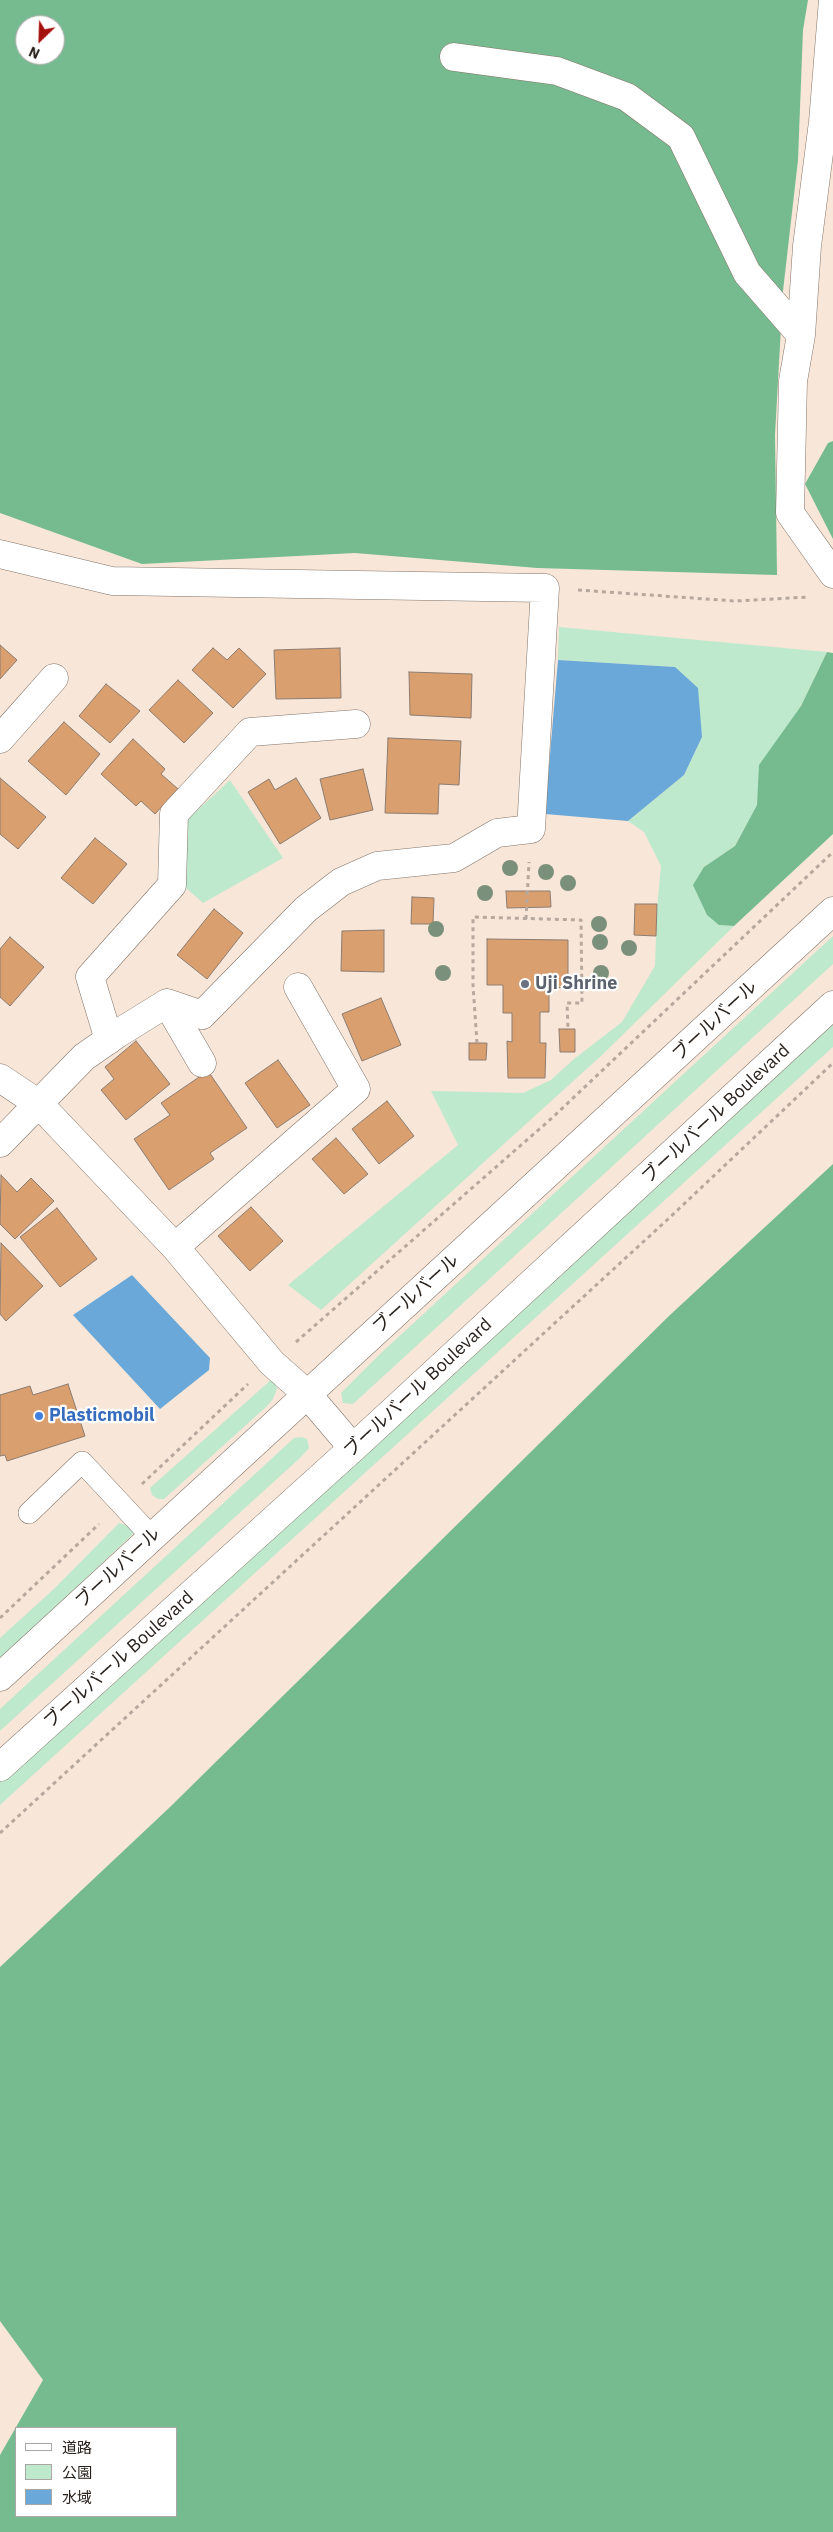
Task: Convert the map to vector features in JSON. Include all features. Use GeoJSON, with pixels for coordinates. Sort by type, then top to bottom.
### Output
{"type":"FeatureCollection","features":[{"type":"Feature","properties":{"kind":"street"},"geometry":{"type":"LineString","coordinates":[[832,0],[823,122],[808,246],[801,335],[793,381],[790,513],[833,574]]}},
{"type":"Feature","properties":{"kind":"street"},"geometry":{"type":"LineString","coordinates":[[454,57],[557,71],[627,97],[681,137],[747,273],[801,335]]}},
{"type":"Feature","properties":{"kind":"street"},"geometry":{"type":"LineString","coordinates":[[0,554],[112,581],[545,588],[531,829],[497,833],[454,858],[377,866],[341,882],[306,909],[202,1015],[168,1003]]}},
{"type":"Feature","properties":{"kind":"street"},"geometry":{"type":"LineString","coordinates":[[0,739],[54,678]]}},
{"type":"Feature","properties":{"kind":"street"},"geometry":{"type":"LineString","coordinates":[[109,1040],[90,977],[172,885],[174,814],[250,732],[356,724]]}},
{"type":"Feature","properties":{"kind":"street","name":"ブールバール"},"geometry":{"type":"LineString","coordinates":[[0,1677],[833,911]]}},
{"type":"Feature","properties":{"kind":"street"},"geometry":{"type":"LineString","coordinates":[[174,1247],[356,1089],[298,987]]}},
{"type":"Feature","properties":{"kind":"street"},"geometry":{"type":"LineString","coordinates":[[0,1143],[84,1058],[168,1003]]}},
{"type":"Feature","properties":{"kind":"street"},"geometry":{"type":"LineString","coordinates":[[168,1003],[202,1063]]}},
{"type":"Feature","properties":{"kind":"street","name":"ブールバール Boulevard"},"geometry":{"type":"LineString","coordinates":[[0,1767],[352,1448],[833,1005]]}},
{"type":"Feature","properties":{"kind":"street"},"geometry":{"type":"LineString","coordinates":[[0,1078],[39,1104],[174,1247],[272,1362],[307,1394],[352,1448]]}},
{"type":"Feature","properties":{"kind":"lane"},"geometry":{"type":"LineString","coordinates":[[28,1513],[82,1462],[122,1502],[152,1536]]}},
{"type":"Feature","properties":{"kind":"path"},"geometry":{"type":"LineString","coordinates":[[545,588],[735,601],[813,597]]}},
{"type":"Feature","properties":{"kind":"path"},"geometry":{"type":"LineString","coordinates":[[526,919],[531,829]]}},
{"type":"Feature","properties":{"kind":"path"},"geometry":{"type":"LineString","coordinates":[[0,1618],[272,1362],[552,1118],[833,852]]}},
{"type":"Feature","properties":{"kind":"path"},"geometry":{"type":"LineString","coordinates":[[477,1043],[473,985],[473,917],[581,920],[582,1003],[567,1003],[568,1029]]}},
{"type":"Feature","properties":{"kind":"path"},"geometry":{"type":"LineString","coordinates":[[0,1833],[667,1220],[833,1063]]}},
{"type":"Feature","properties":{"kind":"green space"},"geometry":{"type":"Polygon","coordinates":[[[0,0],[808,0],[803,30],[798,160],[783,291],[775,435],[777,575],[537,568],[355,553],[142,564],[0,513],[0,0]]]}},
{"type":"Feature","properties":{"kind":"green space"},"geometry":{"type":"Polygon","coordinates":[[[833,441],[833,539],[805,484],[828,443],[833,441]]]}},
{"type":"Feature","properties":{"kind":"green space"},"geometry":{"type":"Polygon","coordinates":[[[559,627],[827,652],[801,706],[760,765],[757,805],[735,846],[704,867],[719,925],[734,926],[602,1055],[321,1310],[288,1285],[458,1145],[431,1091],[523,1093],[551,1080],[574,1059],[622,1022],[655,966],[661,866],[644,832],[628,821],[684,775],[702,737],[675,667],[558,660],[559,627]]]}},
{"type":"Feature","properties":{"kind":"green space"},"geometry":{"type":"Polygon","coordinates":[[[827,652],[833,653],[833,834],[734,926],[719,925],[707,915],[693,885],[704,867],[735,846],[757,805],[759,765],[801,706],[827,652]]]}},
{"type":"Feature","properties":{"kind":"green space"},"geometry":{"type":"Polygon","coordinates":[[[230,780],[283,858],[203,903],[185,887],[188,819],[230,780]]]}},
{"type":"Feature","properties":{"kind":"green space"},"geometry":{"type":"Polygon","coordinates":[[[833,936],[833,964],[353,1404],[343,1403],[341,1393],[380,1354],[833,936]]]}},
{"type":"Feature","properties":{"kind":"green space"},"geometry":{"type":"Polygon","coordinates":[[[833,1021],[833,1047],[0,1805],[0,1781],[833,1021]]]}},
{"type":"Feature","properties":{"kind":"green space"},"geometry":{"type":"Polygon","coordinates":[[[833,1164],[833,2532],[0,2532],[0,2455],[15,2429],[15,2517],[178,2517],[178,2427],[16,2427],[43,2380],[0,2321],[0,1967],[169,1808],[670,1315],[833,1164]]]}},
{"type":"Feature","properties":{"kind":"green space"},"geometry":{"type":"Polygon","coordinates":[[[273,1378],[277,1389],[273,1399],[266,1407],[164,1499],[158,1499],[152,1495],[150,1488],[273,1378]]]}},
{"type":"Feature","properties":{"kind":"green space"},"geometry":{"type":"Polygon","coordinates":[[[302,1437],[307,1439],[309,1448],[301,1457],[0,1731],[0,1709],[294,1438],[302,1437]]]}},
{"type":"Feature","properties":{"kind":"green space"},"geometry":{"type":"Polygon","coordinates":[[[119,1523],[129,1526],[134,1533],[0,1659],[0,1638],[56,1587],[119,1523]]]}},
{"type":"Feature","properties":{"kind":"water"},"geometry":{"type":"Polygon","coordinates":[[[558,660],[675,667],[698,688],[702,737],[684,775],[628,821],[545,814],[558,660]]]}},
{"type":"Feature","properties":{"kind":"water"},"geometry":{"type":"Polygon","coordinates":[[[132,1275],[210,1358],[209,1370],[160,1409],[73,1315],[132,1275]]]}},
{"type":"Feature","properties":{"kind":"building"},"geometry":{"type":"Polygon","coordinates":[[[0,645],[17,660],[0,679],[0,645]]]}},
{"type":"Feature","properties":{"kind":"building"},"geometry":{"type":"Polygon","coordinates":[[[213,648],[227,660],[239,648],[266,674],[233,708],[192,670],[213,648]]]}},
{"type":"Feature","properties":{"kind":"building"},"geometry":{"type":"Polygon","coordinates":[[[340,648],[341,698],[276,699],[274,650],[340,648]]]}},
{"type":"Feature","properties":{"kind":"building"},"geometry":{"type":"Polygon","coordinates":[[[409,672],[472,674],[471,718],[410,715],[409,672]]]}},
{"type":"Feature","properties":{"kind":"building"},"geometry":{"type":"Polygon","coordinates":[[[178,680],[213,713],[184,743],[149,710],[178,680]]]}},
{"type":"Feature","properties":{"kind":"building"},"geometry":{"type":"Polygon","coordinates":[[[106,684],[140,711],[110,743],[79,716],[106,684]]]}},
{"type":"Feature","properties":{"kind":"building"},"geometry":{"type":"Polygon","coordinates":[[[64,722],[100,754],[66,795],[28,761],[64,722]]]}},
{"type":"Feature","properties":{"kind":"building"},"geometry":{"type":"Polygon","coordinates":[[[388,738],[461,741],[459,785],[439,784],[438,814],[385,813],[388,738]]]}},
{"type":"Feature","properties":{"kind":"building"},"geometry":{"type":"Polygon","coordinates":[[[133,739],[165,769],[161,774],[178,789],[155,814],[141,801],[136,806],[101,774],[133,739]]]}},
{"type":"Feature","properties":{"kind":"building"},"geometry":{"type":"Polygon","coordinates":[[[363,769],[373,810],[330,820],[320,779],[363,769]]]}},
{"type":"Feature","properties":{"kind":"building"},"geometry":{"type":"Polygon","coordinates":[[[0,778],[46,817],[18,849],[0,834],[0,778]]]}},
{"type":"Feature","properties":{"kind":"building"},"geometry":{"type":"Polygon","coordinates":[[[296,778],[321,818],[280,844],[248,792],[269,779],[275,790],[296,778]]]}},
{"type":"Feature","properties":{"kind":"building"},"geometry":{"type":"Polygon","coordinates":[[[95,838],[127,864],[93,904],[61,878],[95,838]]]}},
{"type":"Feature","properties":{"kind":"building"},"geometry":{"type":"Polygon","coordinates":[[[506,891],[550,891],[551,907],[507,908],[506,891]]]}},
{"type":"Feature","properties":{"kind":"building"},"geometry":{"type":"Polygon","coordinates":[[[412,897],[434,898],[433,924],[411,924],[412,897]]]}},
{"type":"Feature","properties":{"kind":"building"},"geometry":{"type":"Polygon","coordinates":[[[635,904],[657,904],[656,936],[634,935],[635,904]]]}},
{"type":"Feature","properties":{"kind":"building"},"geometry":{"type":"Polygon","coordinates":[[[214,909],[243,933],[207,979],[177,955],[214,909]]]}},
{"type":"Feature","properties":{"kind":"building"},"geometry":{"type":"Polygon","coordinates":[[[384,930],[384,972],[341,971],[342,931],[384,930]]]}},
{"type":"Feature","properties":{"kind":"building"},"geometry":{"type":"Polygon","coordinates":[[[10,937],[44,967],[10,1006],[0,997],[0,949],[10,937]]]}},
{"type":"Feature","properties":{"kind":"building"},"geometry":{"type":"Polygon","coordinates":[[[487,939],[568,940],[568,988],[549,987],[549,1012],[540,1012],[540,1043],[546,1043],[545,1078],[508,1078],[507,1041],[512,1042],[512,1013],[503,1013],[503,985],[487,985],[487,939]]]}},
{"type":"Feature","properties":{"kind":"building"},"geometry":{"type":"Polygon","coordinates":[[[381,998],[401,1045],[362,1061],[342,1014],[381,998]]]}},
{"type":"Feature","properties":{"kind":"building"},"geometry":{"type":"Polygon","coordinates":[[[559,1029],[575,1029],[575,1052],[560,1052],[559,1029]]]}},
{"type":"Feature","properties":{"kind":"building"},"geometry":{"type":"Polygon","coordinates":[[[136,1041],[170,1084],[126,1120],[101,1090],[114,1079],[105,1067],[136,1041]]]}},
{"type":"Feature","properties":{"kind":"building"},"geometry":{"type":"Polygon","coordinates":[[[469,1043],[487,1043],[486,1060],[469,1060],[469,1043]]]}},
{"type":"Feature","properties":{"kind":"building"},"geometry":{"type":"Polygon","coordinates":[[[278,1060],[310,1105],[277,1128],[245,1083],[278,1060]]]}},
{"type":"Feature","properties":{"kind":"building"},"geometry":{"type":"Polygon","coordinates":[[[208,1071],[247,1128],[210,1153],[214,1159],[169,1190],[134,1139],[170,1115],[161,1103],[208,1071]]]}},
{"type":"Feature","properties":{"kind":"building"},"geometry":{"type":"Polygon","coordinates":[[[387,1101],[414,1136],[379,1164],[352,1129],[387,1101]]]}},
{"type":"Feature","properties":{"kind":"building"},"geometry":{"type":"Polygon","coordinates":[[[336,1138],[368,1174],[344,1194],[312,1159],[336,1138]]]}},
{"type":"Feature","properties":{"kind":"building"},"geometry":{"type":"Polygon","coordinates":[[[1,1175],[17,1192],[31,1178],[54,1201],[15,1239],[0,1224],[1,1175]]]}},
{"type":"Feature","properties":{"kind":"building"},"geometry":{"type":"Polygon","coordinates":[[[251,1207],[283,1241],[250,1271],[218,1236],[251,1207]]]}},
{"type":"Feature","properties":{"kind":"building"},"geometry":{"type":"Polygon","coordinates":[[[57,1208],[97,1259],[60,1287],[20,1237],[57,1208]]]}},
{"type":"Feature","properties":{"kind":"building"},"geometry":{"type":"Polygon","coordinates":[[[1,1243],[43,1286],[6,1321],[0,1314],[1,1243]]]}},
{"type":"Feature","properties":{"kind":"building","name":"Plasticmobil"},"geometry":{"type":"Polygon","coordinates":[[[68,1384],[85,1436],[7,1461],[5,1455],[0,1456],[0,1395],[30,1386],[33,1395],[68,1384]]]}},
{"type":"Feature","properties":{"kind":"place","name":"Uji Shrine"},"geometry":{"type":"Point","coordinates":[525,984]}},
{"type":"Feature","properties":{"kind":"place","name":"Plasticmobil"},"geometry":{"type":"Point","coordinates":[39,1416]}}]}
